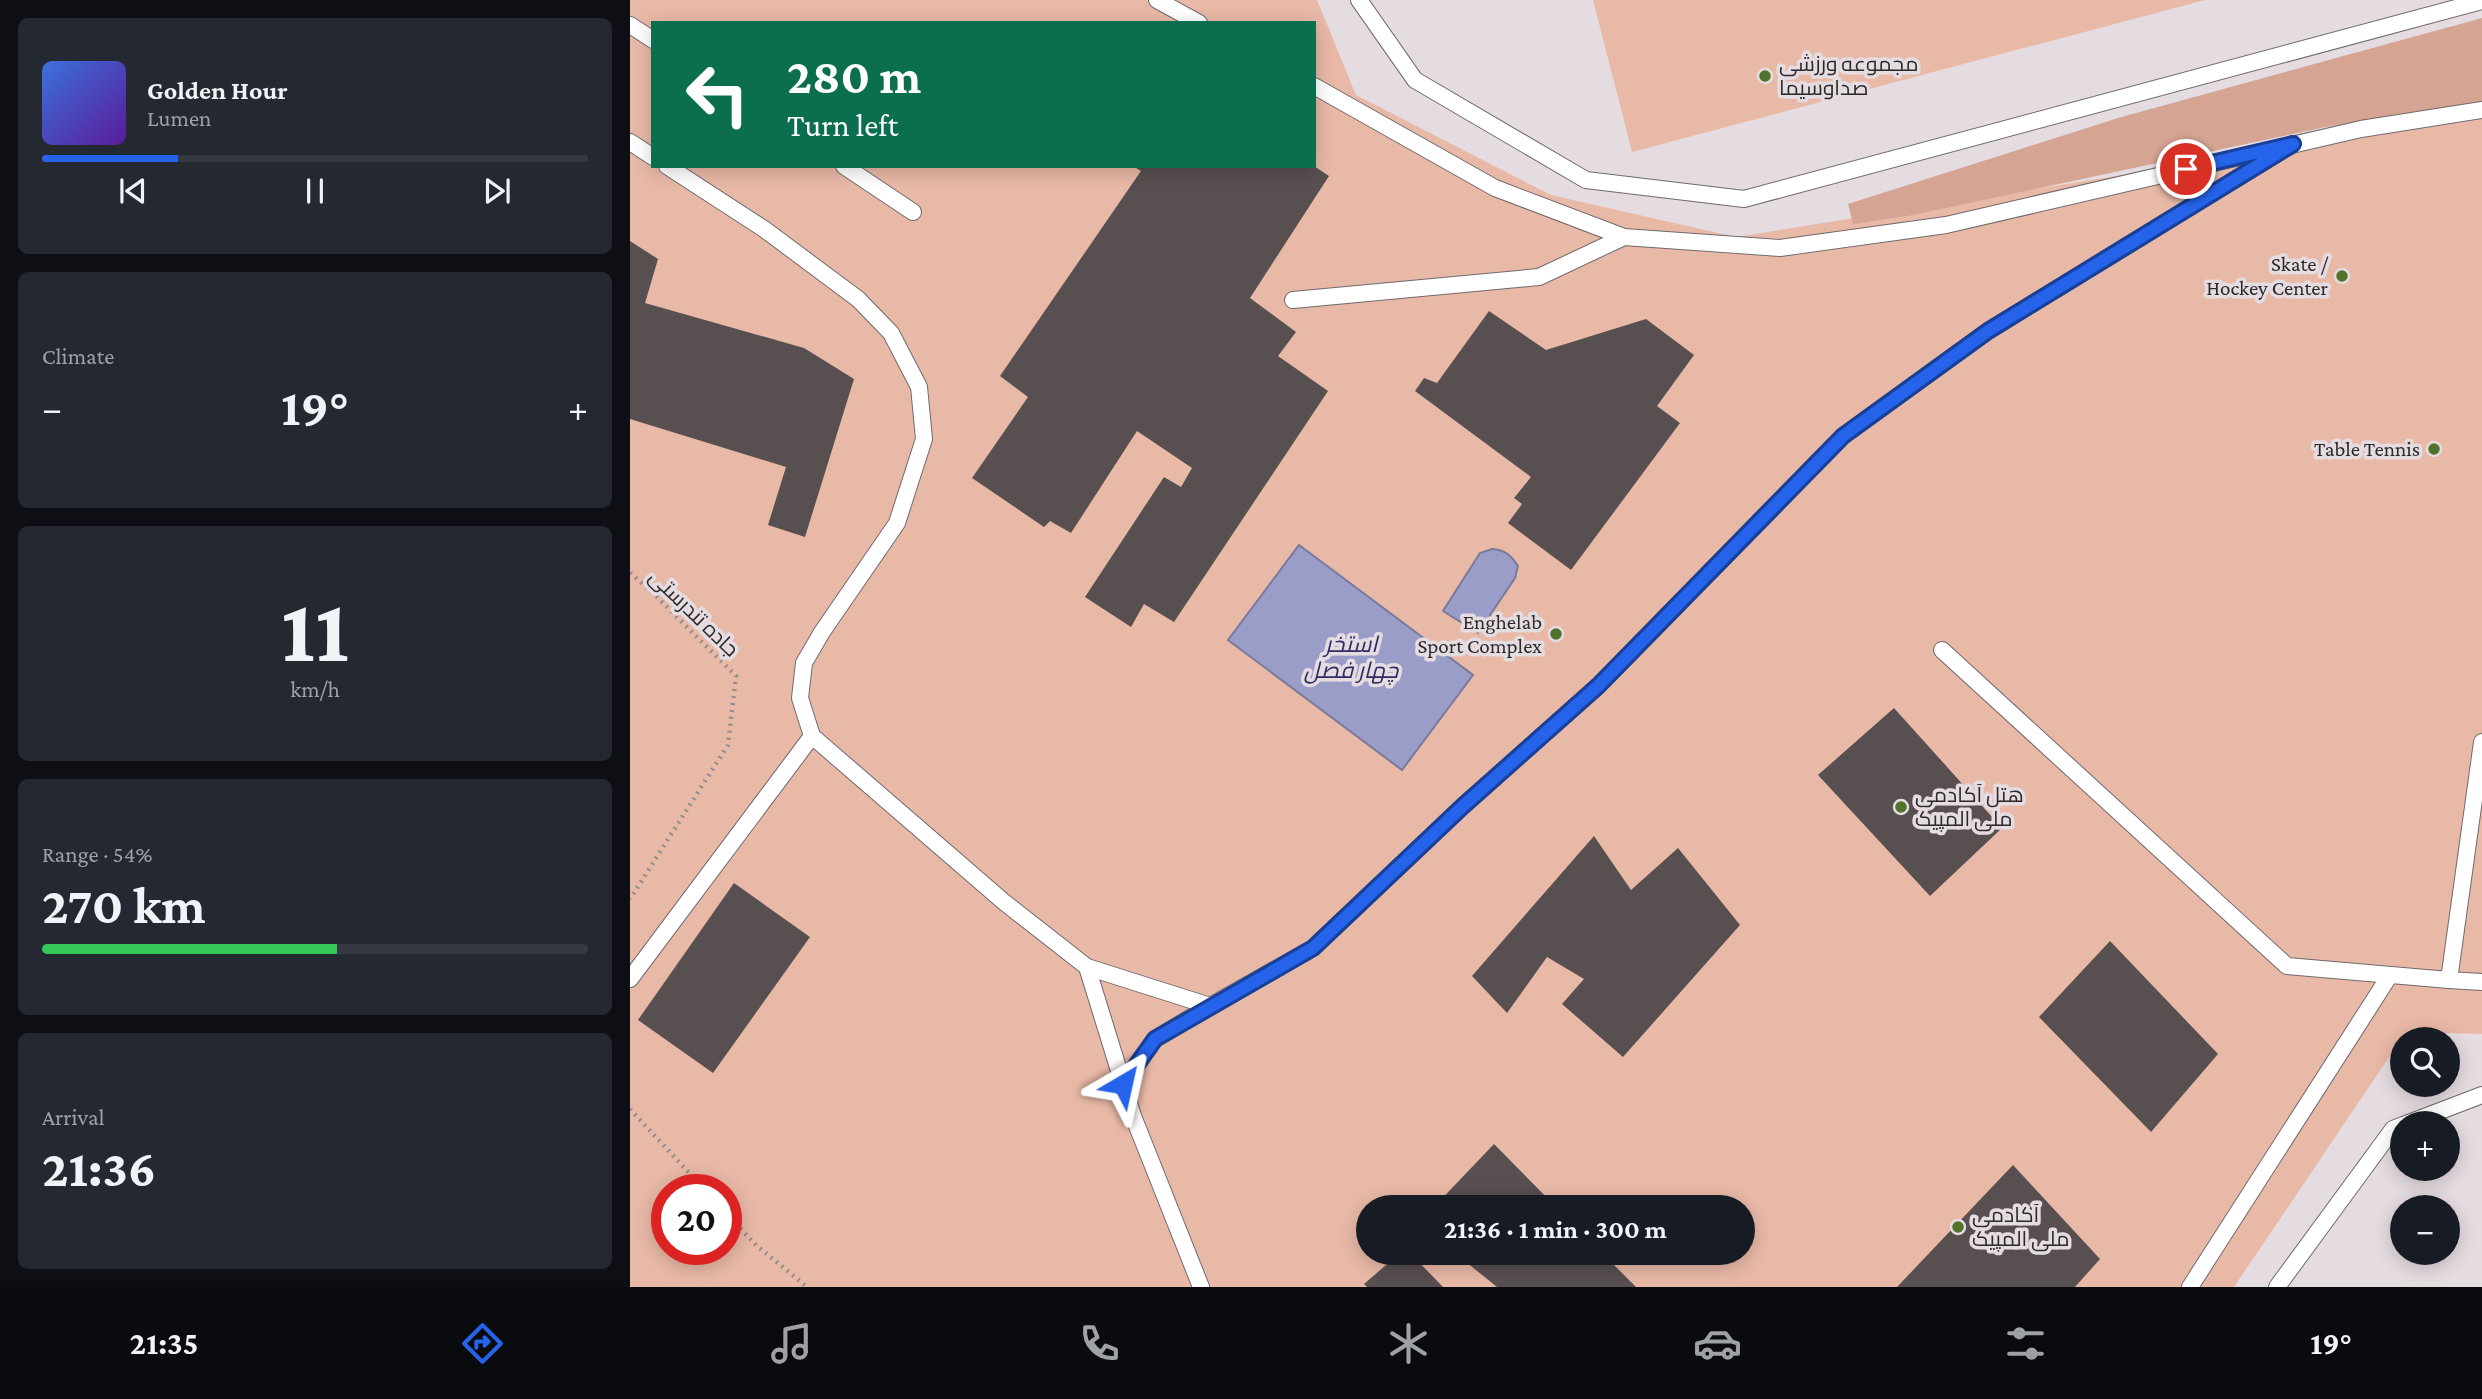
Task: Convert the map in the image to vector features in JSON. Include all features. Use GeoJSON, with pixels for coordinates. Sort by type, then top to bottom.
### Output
{"type":"FeatureCollection","features":[{"type":"Feature","properties":{"kind":"lane"},"geometry":{"type":"LineString","coordinates":[[1157,0],[1195,21]]}},
{"type":"Feature","properties":{"kind":"lane"},"geometry":{"type":"LineString","coordinates":[[1359,0],[1415,80],[1586,180],[1744,200],[2482,1]]}},
{"type":"Feature","properties":{"kind":"lane"},"geometry":{"type":"LineString","coordinates":[[630,25],[651,39]]}},
{"type":"Feature","properties":{"kind":"lane"},"geometry":{"type":"LineString","coordinates":[[1316,87],[1495,188],[1624,237],[1780,248],[1946,225],[2361,129],[2482,110]]}},
{"type":"Feature","properties":{"kind":"lane"},"geometry":{"type":"LineString","coordinates":[[630,142],[651,156]]}},
{"type":"Feature","properties":{"kind":"lane"},"geometry":{"type":"LineString","coordinates":[[1123,1084],[1155,1039],[1313,948],[1463,806],[1598,686],[1843,436],[1988,331],[2293,144]]}},
{"type":"Feature","properties":{"kind":"lane"},"geometry":{"type":"LineString","coordinates":[[670,168],[764,229],[858,299],[891,334],[919,387],[924,439],[897,523],[822,632],[804,663],[800,698],[812,736],[1004,902],[1087,967],[1210,1006]]}},
{"type":"Feature","properties":{"kind":"lane"},"geometry":{"type":"LineString","coordinates":[[847,168],[913,212]]}},
{"type":"Feature","properties":{"kind":"lane"},"geometry":{"type":"LineString","coordinates":[[1293,300],[1539,277],[1624,237]]}},
{"type":"Feature","properties":{"kind":"lane"},"geometry":{"type":"LineString","coordinates":[[1942,650],[2287,966],[2482,982]]}},
{"type":"Feature","properties":{"kind":"lane"},"geometry":{"type":"LineString","coordinates":[[630,979],[812,736]]}},
{"type":"Feature","properties":{"kind":"lane"},"geometry":{"type":"LineString","coordinates":[[2449,979],[2482,742]]}},
{"type":"Feature","properties":{"kind":"lane"},"geometry":{"type":"LineString","coordinates":[[1087,967],[1133,1116],[1201,1287]]}},
{"type":"Feature","properties":{"kind":"lane"},"geometry":{"type":"LineString","coordinates":[[2190,1287],[2390,975]]}},
{"type":"Feature","properties":{"kind":"lane"},"geometry":{"type":"LineString","coordinates":[[2440,1111],[2482,1095]]}},
{"type":"Feature","properties":{"kind":"lane"},"geometry":{"type":"LineString","coordinates":[[2277,1287],[2390,1133]]}},
{"type":"Feature","properties":{"kind":"path","name":"جاده تندرستی"},"geometry":{"type":"LineString","coordinates":[[630,573],[736,676],[728,745],[630,900]]}},
{"type":"Feature","properties":{"kind":"path"},"geometry":{"type":"LineString","coordinates":[[630,1109],[690,1174]]}},
{"type":"Feature","properties":{"kind":"path"},"geometry":{"type":"LineString","coordinates":[[742,1230],[807,1287]]}},
{"type":"Feature","properties":{"kind":"shaded area","name":"Enghelab Sport Complex"},"geometry":{"type":"Polygon","coordinates":[[[630,0],[1317,0],[1356,95],[1551,195],[1736,237],[2482,117],[2482,1034],[2460,1033],[2460,1027],[2390,1027],[2390,1056],[2234,1287],[630,1287],[630,0]]]}},
{"type":"Feature","properties":{"kind":"shaded area","name":"مجموعه ورزشی صداوسیما"},"geometry":{"type":"Polygon","coordinates":[[[1593,0],[2205,0],[1632,152],[1593,0]]]}},
{"type":"Feature","properties":{"kind":"shaded area"},"geometry":{"type":"Polygon","coordinates":[[[2482,18],[2482,102],[2326,127],[1913,215],[1853,224],[1848,204],[2118,118],[2482,18]]]}},
{"type":"Feature","properties":{"kind":"water","name":"استخر چهار فصل"},"geometry":{"type":"Polygon","coordinates":[[[1299,545],[1473,675],[1402,770],[1228,640],[1299,545]]]}},
{"type":"Feature","properties":{"kind":"water"},"geometry":{"type":"Polygon","coordinates":[[[1492,549],[1507,554],[1518,566],[1515,578],[1478,633],[1443,611],[1480,553],[1492,549]]]}},
{"type":"Feature","properties":{"kind":"building"},"geometry":{"type":"Polygon","coordinates":[[[1316,167],[1329,176],[1250,298],[1296,332],[1278,356],[1328,391],[1174,622],[1144,604],[1131,627],[1085,597],[1164,477],[1181,487],[1192,468],[1137,431],[1071,533],[1050,521],[1044,527],[972,478],[1028,397],[1000,376],[1141,171],[1136,168],[1316,167]]]}},
{"type":"Feature","properties":{"kind":"building"},"geometry":{"type":"Polygon","coordinates":[[[630,241],[658,259],[645,303],[804,348],[854,379],[805,537],[768,525],[786,467],[630,419],[630,241]]]}},
{"type":"Feature","properties":{"kind":"building"},"geometry":{"type":"Polygon","coordinates":[[[1489,311],[1546,350],[1646,319],[1694,355],[1657,406],[1680,423],[1571,570],[1508,523],[1522,504],[1514,498],[1531,477],[1415,391],[1424,378],[1437,383],[1489,311]]]}},
{"type":"Feature","properties":{"kind":"building"},"geometry":{"type":"Polygon","coordinates":[[[1894,708],[2002,828],[1930,896],[1818,775],[1894,708]]]}},
{"type":"Feature","properties":{"kind":"building"},"geometry":{"type":"Polygon","coordinates":[[[1594,836],[1631,890],[1678,848],[1740,925],[1623,1057],[1562,1004],[1584,979],[1547,957],[1507,1013],[1472,976],[1594,836]]]}},
{"type":"Feature","properties":{"kind":"building"},"geometry":{"type":"Polygon","coordinates":[[[734,883],[810,937],[713,1073],[638,1020],[734,883]]]}},
{"type":"Feature","properties":{"kind":"building"},"geometry":{"type":"Polygon","coordinates":[[[2110,941],[2218,1054],[2151,1132],[2039,1017],[2110,941]]]}},
{"type":"Feature","properties":{"kind":"building"},"geometry":{"type":"Polygon","coordinates":[[[1494,1144],[1544,1195],[1445,1195],[1494,1144]]]}},
{"type":"Feature","properties":{"kind":"building"},"geometry":{"type":"Polygon","coordinates":[[[2013,1165],[2100,1259],[2075,1287],[1897,1287],[2013,1165]]]}},
{"type":"Feature","properties":{"kind":"building"},"geometry":{"type":"Polygon","coordinates":[[[1386,1265],[1422,1265],[1443,1287],[1367,1287],[1364,1284],[1386,1265]]]}},
{"type":"Feature","properties":{"kind":"building"},"geometry":{"type":"Polygon","coordinates":[[[1470,1265],[1614,1265],[1636,1287],[1497,1287],[1470,1265]]]}},
{"type":"Feature","properties":{"kind":"place","name":"مجموعه ورزشی صداوسیما"},"geometry":{"type":"Point","coordinates":[1765,76]}},
{"type":"Feature","properties":{"kind":"place","name":"Skate / Hockey Center"},"geometry":{"type":"Point","coordinates":[2342,276]}},
{"type":"Feature","properties":{"kind":"place","name":"Table Tennis"},"geometry":{"type":"Point","coordinates":[2434,449]}},
{"type":"Feature","properties":{"kind":"place","name":"Enghelab Sport Complex"},"geometry":{"type":"Point","coordinates":[1556,634]}},
{"type":"Feature","properties":{"kind":"place","name":"هتل آکادمی ملی المپیک"},"geometry":{"type":"Point","coordinates":[1901,807]}},
{"type":"Feature","properties":{"kind":"place","name":"آکادمی ملی المپیک"},"geometry":{"type":"Point","coordinates":[1958,1227]}},
{"type":"Feature","properties":{"kind":"route"},"geometry":{"type":"LineString","coordinates":[[1123,1084],[1155,1039],[1313,948],[1463,806],[1598,686],[1843,436],[1988,331],[2293,144],[2186,169]]}}]}
